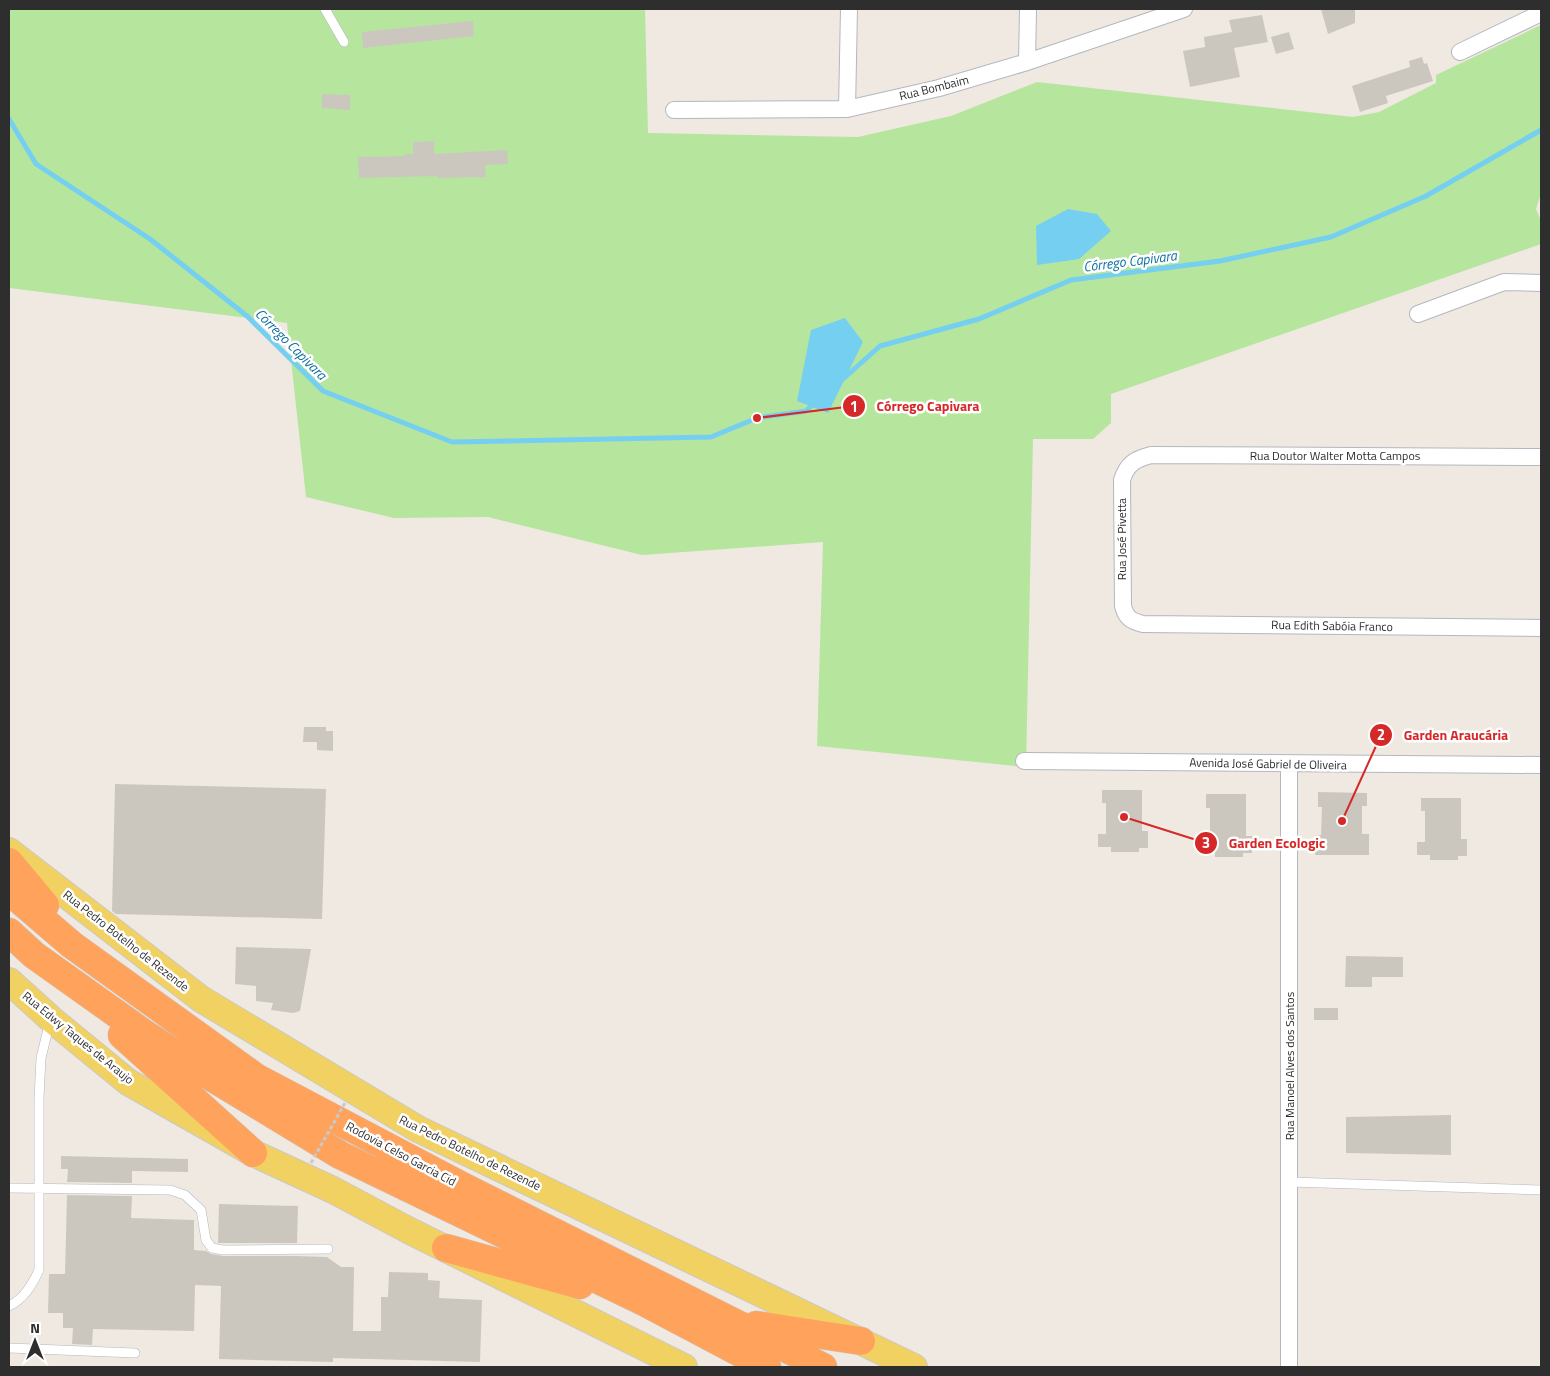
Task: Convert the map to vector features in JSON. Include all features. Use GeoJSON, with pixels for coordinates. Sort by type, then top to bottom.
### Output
{"type":"FeatureCollection","features":[{"type":"Feature","properties":{"kind":"highway"},"geometry":{"type":"LineString","coordinates":[[9,862],[94,960]]}},
{"type":"Feature","properties":{"kind":"highway","name":"Rodovia Celso Garcia Cid"},"geometry":{"type":"LineString","coordinates":[[9,892],[72,945],[257,1078],[460,1185],[823,1367]]}},
{"type":"Feature","properties":{"kind":"highway","name":"Rodovia Celso Garcia Cid"},"geometry":{"type":"LineString","coordinates":[[9,932],[34,955],[168,1048],[213,1078],[340,1155],[646,1303],[767,1367]]}},
{"type":"Feature","properties":{"kind":"highway"},"geometry":{"type":"LineString","coordinates":[[34,955],[253,1153]]}},
{"type":"Feature","properties":{"kind":"highway"},"geometry":{"type":"LineString","coordinates":[[446,1248],[646,1303]]}},
{"type":"Feature","properties":{"kind":"highway"},"geometry":{"type":"LineString","coordinates":[[730,1322],[861,1341]]}},
{"type":"Feature","properties":{"kind":"main road","name":"Rua Pedro Botelho de Rezende"},"geometry":{"type":"LineString","coordinates":[[9,851],[201,999],[418,1129],[914,1367]]}},
{"type":"Feature","properties":{"kind":"main road","name":"Rua Edwy Taques de Araujo"},"geometry":{"type":"LineString","coordinates":[[9,981],[51,1019],[128,1082],[253,1153],[333,1190],[446,1248],[652,1360],[684,1367]]}},
{"type":"Feature","properties":{"kind":"street"},"geometry":{"type":"LineString","coordinates":[[847,109],[849,9]]}},
{"type":"Feature","properties":{"kind":"street"},"geometry":{"type":"LineString","coordinates":[[1027,62],[1028,9]]}},
{"type":"Feature","properties":{"kind":"street","name":"Rua Bombaim"},"geometry":{"type":"LineString","coordinates":[[674,110],[847,109],[938,88],[1027,62],[1184,9]]}},
{"type":"Feature","properties":{"kind":"street"},"geometry":{"type":"LineString","coordinates":[[1460,52],[1541,13]]}},
{"type":"Feature","properties":{"kind":"street"},"geometry":{"type":"LineString","coordinates":[[1418,314],[1504,282],[1541,283]]}},
{"type":"Feature","properties":{"kind":"street","name":"Rua Doutor Walter Motta Campos"},"geometry":{"type":"LineString","coordinates":[[1130,463],[1151,455],[1541,457]]}},
{"type":"Feature","properties":{"kind":"street","name":"Rua José Pivetta"},"geometry":{"type":"LineString","coordinates":[[1126,616],[1122,597],[1122,480],[1130,463]]}},
{"type":"Feature","properties":{"kind":"street","name":"Rua Edith Sabóia Franco"},"geometry":{"type":"LineString","coordinates":[[1126,616],[1133,622],[1143,624],[1541,628]]}},
{"type":"Feature","properties":{"kind":"street","name":"Avenida José Gabriel de Oliveira"},"geometry":{"type":"LineString","coordinates":[[1024,761],[1541,765]]}},
{"type":"Feature","properties":{"kind":"street","name":"Rua Manoel Alves dos Santos"},"geometry":{"type":"LineString","coordinates":[[1289,764],[1289,1367]]}},
{"type":"Feature","properties":{"kind":"lane"},"geometry":{"type":"LineString","coordinates":[[325,9],[344,42]]}},
{"type":"Feature","properties":{"kind":"lane"},"geometry":{"type":"LineString","coordinates":[[9,1306],[14,1304],[31,1288],[39,1270],[39,1098],[41,1058],[51,1019]]}},
{"type":"Feature","properties":{"kind":"lane"},"geometry":{"type":"LineString","coordinates":[[1290,1182],[1541,1190]]}},
{"type":"Feature","properties":{"kind":"lane"},"geometry":{"type":"LineString","coordinates":[[9,1188],[170,1190],[185,1195],[201,1210],[206,1240],[212,1248],[223,1250],[328,1249]]}},
{"type":"Feature","properties":{"kind":"lane"},"geometry":{"type":"LineString","coordinates":[[9,1348],[135,1353]]}},
{"type":"Feature","properties":{"kind":"path"},"geometry":{"type":"LineString","coordinates":[[312,1163],[346,1101]]}},
{"type":"Feature","properties":{"kind":"green space"},"geometry":{"type":"Polygon","coordinates":[[[9,9],[645,9],[648,133],[858,137],[951,116],[1037,82],[1353,117],[1379,112],[1436,83],[1436,75],[1541,25],[1541,193],[1536,209],[1541,221],[1541,244],[1111,394],[1111,423],[1093,439],[1033,439],[1026,767],[817,746],[823,542],[642,555],[488,517],[394,518],[306,497],[287,323],[9,288],[9,9]]]}},
{"type":"Feature","properties":{"kind":"water"},"geometry":{"type":"Polygon","coordinates":[[[1068,209],[1097,214],[1111,231],[1079,259],[1037,265],[1036,226],[1068,209]]]}},
{"type":"Feature","properties":{"kind":"water"},"geometry":{"type":"Polygon","coordinates":[[[845,318],[863,342],[828,413],[797,401],[811,330],[845,318]]]}},
{"type":"Feature","properties":{"kind":"building"},"geometry":{"type":"Polygon","coordinates":[[[1321,9],[1355,9],[1355,23],[1328,34],[1321,9]]]}},
{"type":"Feature","properties":{"kind":"building"},"geometry":{"type":"Polygon","coordinates":[[[1262,15],[1268,42],[1234,48],[1240,77],[1190,87],[1183,51],[1205,47],[1204,37],[1232,32],[1229,20],[1262,15]]]}},
{"type":"Feature","properties":{"kind":"building"},"geometry":{"type":"Polygon","coordinates":[[[473,21],[474,36],[363,48],[362,32],[473,21]]]}},
{"type":"Feature","properties":{"kind":"building"},"geometry":{"type":"Polygon","coordinates":[[[1289,32],[1294,49],[1276,54],[1271,37],[1289,32]]]}},
{"type":"Feature","properties":{"kind":"building"},"geometry":{"type":"Polygon","coordinates":[[[1422,57],[1424,64],[1427,63],[1433,81],[1386,96],[1388,103],[1360,112],[1352,86],[1410,67],[1409,61],[1422,57]]]}},
{"type":"Feature","properties":{"kind":"building"},"geometry":{"type":"Polygon","coordinates":[[[322,94],[350,95],[350,110],[322,108],[322,94]]]}},
{"type":"Feature","properties":{"kind":"building"},"geometry":{"type":"Polygon","coordinates":[[[434,141],[434,154],[507,150],[508,164],[485,165],[486,177],[359,178],[358,157],[405,156],[405,154],[413,154],[413,142],[434,141]]]}},
{"type":"Feature","properties":{"kind":"building"},"geometry":{"type":"Polygon","coordinates":[[[304,727],[326,727],[326,731],[333,731],[333,751],[317,750],[317,742],[303,742],[304,727]]]}},
{"type":"Feature","properties":{"kind":"building"},"geometry":{"type":"Polygon","coordinates":[[[115,784],[326,789],[322,919],[116,914],[112,911],[115,784]]]}},
{"type":"Feature","properties":{"kind":"building"},"geometry":{"type":"Polygon","coordinates":[[[1102,790],[1142,790],[1142,831],[1148,831],[1148,848],[1139,848],[1139,852],[1111,852],[1111,847],[1098,847],[1098,834],[1106,834],[1106,803],[1102,803],[1102,790]]]}},
{"type":"Feature","properties":{"kind":"building"},"geometry":{"type":"Polygon","coordinates":[[[1318,792],[1367,793],[1367,806],[1362,806],[1362,834],[1369,834],[1369,855],[1315,855],[1315,835],[1321,835],[1322,807],[1318,807],[1318,792]]]}},
{"type":"Feature","properties":{"kind":"building"},"geometry":{"type":"Polygon","coordinates":[[[1206,794],[1246,794],[1246,836],[1252,836],[1252,853],[1243,853],[1243,857],[1215,857],[1215,852],[1202,852],[1202,838],[1210,838],[1210,808],[1206,808],[1206,794]]]}},
{"type":"Feature","properties":{"kind":"building"},"geometry":{"type":"Polygon","coordinates":[[[1421,798],[1461,798],[1461,839],[1467,839],[1467,856],[1458,856],[1458,860],[1430,860],[1430,855],[1417,855],[1417,842],[1425,842],[1425,811],[1421,811],[1421,798]]]}},
{"type":"Feature","properties":{"kind":"building"},"geometry":{"type":"Polygon","coordinates":[[[236,947],[311,949],[300,1011],[293,1013],[271,1010],[273,1003],[256,1001],[256,986],[235,984],[236,947]]]}},
{"type":"Feature","properties":{"kind":"building"},"geometry":{"type":"Polygon","coordinates":[[[1346,956],[1403,957],[1403,977],[1372,977],[1372,987],[1345,987],[1346,956]]]}},
{"type":"Feature","properties":{"kind":"building"},"geometry":{"type":"Polygon","coordinates":[[[1314,1008],[1338,1008],[1338,1020],[1314,1020],[1314,1008]]]}},
{"type":"Feature","properties":{"kind":"building"},"geometry":{"type":"Polygon","coordinates":[[[1451,1115],[1451,1155],[1346,1153],[1346,1117],[1451,1115]]]}},
{"type":"Feature","properties":{"kind":"building"},"geometry":{"type":"Polygon","coordinates":[[[61,1156],[188,1159],[188,1172],[132,1171],[132,1183],[67,1182],[68,1169],[61,1169],[61,1156]]]}},
{"type":"Feature","properties":{"kind":"building"},"geometry":{"type":"Polygon","coordinates":[[[67,1195],[132,1196],[131,1218],[194,1220],[194,1250],[223,1256],[327,1257],[341,1267],[354,1267],[353,1331],[381,1331],[381,1297],[388,1297],[389,1272],[428,1273],[428,1280],[440,1281],[439,1298],[482,1300],[480,1362],[333,1358],[333,1362],[219,1359],[221,1286],[195,1285],[194,1331],[93,1329],[92,1345],[72,1344],[73,1328],[63,1328],[63,1313],[48,1313],[49,1274],[65,1274],[67,1195]]]}},
{"type":"Feature","properties":{"kind":"building"},"geometry":{"type":"Polygon","coordinates":[[[219,1204],[298,1206],[297,1243],[218,1243],[219,1204]]]}},
{"type":"Feature","properties":{"kind":"waterway","name":"Córrego Capivara"},"geometry":{"type":"LineString","coordinates":[[9,119],[36,164],[150,239],[247,316],[323,391],[452,442],[711,437],[757,418],[806,411],[815,402]]}},
{"type":"Feature","properties":{"kind":"waterway","name":"Córrego Capivara"},"geometry":{"type":"LineString","coordinates":[[843,379],[880,346],[979,319],[1071,280],[1220,261],[1331,237],[1426,196],[1541,130]]}},
{"type":"Feature","properties":{"kind":"place","name":"Córrego Capivara"},"geometry":{"type":"Point","coordinates":[757,418]}},
{"type":"Feature","properties":{"kind":"place","name":"Garden Ecologic"},"geometry":{"type":"Point","coordinates":[1124,817]}},
{"type":"Feature","properties":{"kind":"place","name":"Garden Araucária"},"geometry":{"type":"Point","coordinates":[1342,821]}}]}
